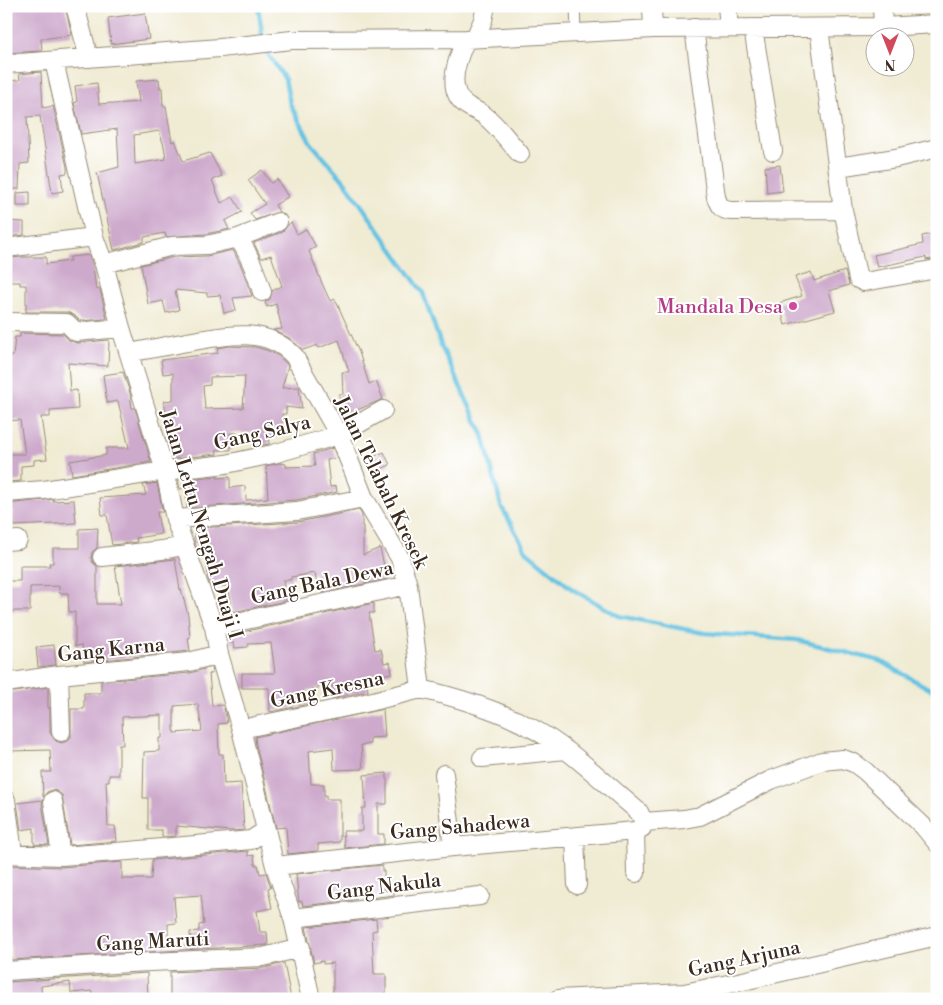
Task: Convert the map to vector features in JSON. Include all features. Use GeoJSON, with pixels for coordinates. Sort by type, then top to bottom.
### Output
{"type":"FeatureCollection","features":[{"type":"Feature","properties":{"kind":"street"},"geometry":{"type":"LineString","coordinates":[[75,6],[89,58]]}},
{"type":"Feature","properties":{"kind":"street"},"geometry":{"type":"LineString","coordinates":[[486,6],[483,20],[470,38],[455,70],[454,84],[457,95],[463,103],[487,117],[520,154]]}},
{"type":"Feature","properties":{"kind":"street"},"geometry":{"type":"LineString","coordinates":[[652,6],[653,29]]}},
{"type":"Feature","properties":{"kind":"street"},"geometry":{"type":"LineString","coordinates":[[727,6],[729,28]]}},
{"type":"Feature","properties":{"kind":"street"},"geometry":{"type":"LineString","coordinates":[[882,6],[883,27]]}},
{"type":"Feature","properties":{"kind":"street"},"geometry":{"type":"LineString","coordinates":[[6,64],[220,48],[292,40],[470,38],[653,29],[883,27],[937,24]]}},
{"type":"Feature","properties":{"kind":"street"},"geometry":{"type":"LineString","coordinates":[[694,28],[716,197],[720,207],[731,211],[843,210]]}},
{"type":"Feature","properties":{"kind":"street"},"geometry":{"type":"LineString","coordinates":[[753,28],[773,151]]}},
{"type":"Feature","properties":{"kind":"street"},"geometry":{"type":"LineString","coordinates":[[819,28],[843,210],[856,274],[860,281],[864,282],[937,269]]}},
{"type":"Feature","properties":{"kind":"street","name":"Jalan Lettu Nengah Duaji I"},"geometry":{"type":"LineString","coordinates":[[54,61],[94,237],[104,264],[121,328],[165,471],[175,519],[214,627],[219,654],[241,729],[265,831],[293,918],[312,999]]}},
{"type":"Feature","properties":{"kind":"street"},"geometry":{"type":"LineString","coordinates":[[838,167],[896,158],[937,148]]}},
{"type":"Feature","properties":{"kind":"street"},"geometry":{"type":"LineString","coordinates":[[104,264],[172,246],[207,245],[238,238],[278,222]]}},
{"type":"Feature","properties":{"kind":"street"},"geometry":{"type":"LineString","coordinates":[[6,248],[94,237]]}},
{"type":"Feature","properties":{"kind":"street"},"geometry":{"type":"LineString","coordinates":[[238,238],[253,264],[262,292]]}},
{"type":"Feature","properties":{"kind":"street"},"geometry":{"type":"LineString","coordinates":[[6,322],[66,323],[76,332],[121,328]]}},
{"type":"Feature","properties":{"kind":"street","name":"Jalan Telabah Kresek"},"geometry":{"type":"LineString","coordinates":[[129,352],[233,334],[250,336],[279,344],[294,356],[339,435],[364,498],[400,558],[408,585],[421,689]]}},
{"type":"Feature","properties":{"kind":"street","name":"Gang Salya"},"geometry":{"type":"LineString","coordinates":[[6,493],[74,486],[165,471],[226,464],[272,454],[339,435],[383,410]]}},
{"type":"Feature","properties":{"kind":"street"},"geometry":{"type":"LineString","coordinates":[[175,519],[297,511],[364,498]]}},
{"type":"Feature","properties":{"kind":"street"},"geometry":{"type":"LineString","coordinates":[[102,557],[184,546]]}},
{"type":"Feature","properties":{"kind":"street","name":"Gang Bala Dewa"},"geometry":{"type":"LineString","coordinates":[[214,627],[408,585]]}},
{"type":"Feature","properties":{"kind":"street","name":"Gang Karna"},"geometry":{"type":"LineString","coordinates":[[6,683],[59,675],[189,662],[219,654]]}},
{"type":"Feature","properties":{"kind":"street"},"geometry":{"type":"LineString","coordinates":[[59,675],[60,732]]}},
{"type":"Feature","properties":{"kind":"street"},"geometry":{"type":"LineString","coordinates":[[421,689],[474,703],[519,722],[566,750],[639,812],[640,826],[636,874]]}},
{"type":"Feature","properties":{"kind":"street","name":"Gang Kresna"},"geometry":{"type":"LineString","coordinates":[[241,729],[361,704],[421,689]]}},
{"type":"Feature","properties":{"kind":"street"},"geometry":{"type":"LineString","coordinates":[[482,758],[566,750]]}},
{"type":"Feature","properties":{"kind":"street","name":"Gang Sahadewa"},"geometry":{"type":"LineString","coordinates":[[275,866],[453,847],[575,837],[684,819],[700,816],[771,780],[822,761],[843,760],[854,763],[865,771],[923,826],[937,843]]}},
{"type":"Feature","properties":{"kind":"street"},"geometry":{"type":"LineString","coordinates":[[444,774],[453,847]]}},
{"type":"Feature","properties":{"kind":"street"},"geometry":{"type":"LineString","coordinates":[[6,800],[10,853],[60,856],[129,852],[251,840],[265,831]]}},
{"type":"Feature","properties":{"kind":"street"},"geometry":{"type":"LineString","coordinates":[[53,801],[60,856]]}},
{"type":"Feature","properties":{"kind":"street"},"geometry":{"type":"LineString","coordinates":[[575,837],[577,885]]}},
{"type":"Feature","properties":{"kind":"street","name":"Gang Nakula"},"geometry":{"type":"LineString","coordinates":[[293,918],[480,896]]}},
{"type":"Feature","properties":{"kind":"street","name":"Gang Arjuna"},"geometry":{"type":"LineString","coordinates":[[558,999],[684,993],[937,936]]}},
{"type":"Feature","properties":{"kind":"street","name":"Gang Maruti"},"geometry":{"type":"LineString","coordinates":[[6,971],[263,957],[301,948]]}},
{"type":"Feature","properties":{"kind":"lane"},"geometry":{"type":"LineString","coordinates":[[575,6],[576,34]]}},
{"type":"Feature","properties":{"kind":"building"},"geometry":{"type":"Polygon","coordinates":[[[8,6],[65,6],[72,35],[41,39],[42,51],[6,53],[6,17],[9,17],[8,6]]]}},
{"type":"Feature","properties":{"kind":"building"},"geometry":{"type":"Polygon","coordinates":[[[145,13],[149,39],[111,44],[108,18],[145,13]]]}},
{"type":"Feature","properties":{"kind":"building"},"geometry":{"type":"Polygon","coordinates":[[[41,72],[43,108],[53,106],[67,167],[67,173],[61,174],[63,191],[52,193],[40,116],[27,117],[29,163],[20,164],[19,189],[6,189],[6,81],[20,80],[19,74],[41,72]]]}},
{"type":"Feature","properties":{"kind":"building"},"geometry":{"type":"Polygon","coordinates":[[[159,79],[160,88],[162,88],[163,106],[166,106],[172,142],[175,140],[183,161],[210,153],[222,176],[212,180],[221,203],[233,197],[242,212],[225,221],[229,229],[206,234],[166,237],[165,233],[144,237],[144,242],[114,250],[97,173],[119,167],[117,129],[81,134],[74,103],[77,102],[75,86],[97,83],[99,104],[139,102],[136,81],[159,79]],[[159,131],[134,135],[135,164],[166,159],[159,131]]]}},
{"type":"Feature","properties":{"kind":"building"},"geometry":{"type":"Polygon","coordinates":[[[780,165],[783,191],[767,193],[765,167],[780,165]]]}},
{"type":"Feature","properties":{"kind":"building"},"geometry":{"type":"Polygon","coordinates":[[[262,170],[271,183],[277,179],[288,197],[275,205],[279,212],[255,220],[250,213],[265,204],[248,180],[262,170]]]}},
{"type":"Feature","properties":{"kind":"building"},"geometry":{"type":"Polygon","coordinates":[[[30,192],[30,206],[17,206],[17,193],[30,192]]]}},
{"type":"Feature","properties":{"kind":"building"},"geometry":{"type":"Polygon","coordinates":[[[6,221],[24,222],[24,235],[6,237],[6,221]]]}},
{"type":"Feature","properties":{"kind":"building"},"geometry":{"type":"Polygon","coordinates":[[[291,222],[297,234],[306,229],[316,247],[309,251],[321,281],[330,301],[335,299],[359,352],[369,384],[376,381],[383,399],[341,417],[339,394],[343,394],[342,372],[349,372],[339,340],[319,348],[317,345],[303,350],[289,338],[273,330],[282,329],[276,304],[267,307],[265,302],[270,299],[272,291],[282,286],[271,255],[261,258],[254,243],[282,232],[291,222]]]}},
{"type":"Feature","properties":{"kind":"building"},"geometry":{"type":"Polygon","coordinates":[[[937,233],[937,258],[926,260],[926,257],[877,267],[874,255],[923,244],[922,236],[937,233]]]}},
{"type":"Feature","properties":{"kind":"building"},"geometry":{"type":"Polygon","coordinates":[[[233,250],[252,296],[233,298],[236,310],[224,313],[220,295],[207,296],[207,293],[175,290],[179,310],[166,313],[163,301],[148,304],[141,265],[174,257],[207,256],[233,250]]]}},
{"type":"Feature","properties":{"kind":"building"},"geometry":{"type":"Polygon","coordinates":[[[89,255],[93,266],[96,289],[100,289],[107,319],[80,321],[74,315],[67,312],[26,312],[26,285],[20,285],[20,282],[10,282],[10,258],[46,257],[46,264],[70,261],[70,257],[89,255]]]}},
{"type":"Feature","properties":{"kind":"building"},"geometry":{"type":"Polygon","coordinates":[[[845,271],[849,285],[829,291],[835,311],[785,325],[779,303],[802,296],[795,277],[811,272],[814,281],[845,271]]]}},
{"type":"Feature","properties":{"kind":"building"},"geometry":{"type":"Polygon","coordinates":[[[20,333],[63,334],[69,340],[77,343],[109,340],[108,366],[68,363],[70,391],[77,390],[78,409],[50,411],[50,417],[41,417],[47,459],[34,460],[34,465],[21,466],[21,481],[6,482],[6,454],[25,454],[20,420],[6,421],[8,356],[13,356],[15,337],[20,337],[20,333]]]}},
{"type":"Feature","properties":{"kind":"building"},"geometry":{"type":"Polygon","coordinates":[[[230,346],[255,347],[277,355],[288,366],[282,388],[299,387],[302,409],[286,407],[286,414],[282,414],[282,435],[270,436],[269,444],[254,447],[254,433],[230,433],[231,450],[216,450],[217,454],[173,459],[167,441],[170,440],[169,414],[166,414],[164,401],[173,400],[173,373],[163,374],[161,360],[218,353],[217,348],[230,346]],[[245,376],[210,377],[210,385],[203,386],[205,409],[243,408],[245,376]]]}},
{"type":"Feature","properties":{"kind":"building"},"geometry":{"type":"Polygon","coordinates":[[[123,372],[130,393],[132,408],[135,408],[151,462],[72,475],[70,461],[106,455],[106,448],[129,448],[118,401],[107,403],[103,375],[123,372]]]}},
{"type":"Feature","properties":{"kind":"building"},"geometry":{"type":"Polygon","coordinates":[[[333,448],[337,458],[327,460],[330,487],[336,486],[337,492],[296,500],[187,508],[186,488],[180,489],[178,480],[217,476],[217,478],[230,477],[230,488],[245,486],[246,500],[268,498],[266,466],[279,463],[286,464],[286,467],[315,466],[313,454],[333,448]]]}},
{"type":"Feature","properties":{"kind":"building"},"geometry":{"type":"Polygon","coordinates":[[[384,452],[390,465],[377,471],[371,458],[384,452]]]}},
{"type":"Feature","properties":{"kind":"building"},"geometry":{"type":"Polygon","coordinates":[[[157,483],[163,512],[157,512],[161,534],[136,538],[137,542],[112,545],[107,515],[102,515],[100,498],[146,495],[143,485],[157,483]]]}},
{"type":"Feature","properties":{"kind":"building"},"geometry":{"type":"Polygon","coordinates":[[[53,499],[53,501],[74,500],[76,523],[14,526],[12,505],[6,504],[53,499]]]}},
{"type":"Feature","properties":{"kind":"building"},"geometry":{"type":"Polygon","coordinates":[[[359,510],[362,515],[363,526],[363,555],[380,548],[387,579],[322,593],[321,584],[317,585],[315,573],[291,577],[291,580],[283,580],[286,601],[233,612],[228,586],[211,586],[208,579],[206,551],[198,552],[194,540],[195,528],[298,522],[359,510]]]}},
{"type":"Feature","properties":{"kind":"building"},"geometry":{"type":"Polygon","coordinates":[[[98,528],[97,548],[92,552],[91,558],[97,566],[97,604],[121,604],[115,566],[175,559],[180,590],[188,615],[190,651],[84,662],[82,645],[75,646],[75,612],[69,612],[68,593],[59,593],[59,586],[30,587],[30,611],[6,611],[6,581],[20,581],[20,566],[50,566],[49,563],[53,563],[53,548],[79,548],[79,529],[98,528]]]}},
{"type":"Feature","properties":{"kind":"building"},"geometry":{"type":"Polygon","coordinates":[[[374,603],[374,613],[369,613],[375,650],[381,649],[384,663],[390,662],[392,673],[366,677],[368,691],[332,699],[332,685],[308,690],[309,704],[270,712],[269,688],[242,688],[242,673],[275,673],[271,643],[248,644],[248,647],[235,648],[234,643],[231,643],[229,635],[374,603]]]}},
{"type":"Feature","properties":{"kind":"building"},"geometry":{"type":"Polygon","coordinates":[[[54,645],[56,665],[38,667],[36,647],[54,645]]]}},
{"type":"Feature","properties":{"kind":"building"},"geometry":{"type":"Polygon","coordinates":[[[212,667],[213,673],[209,674],[212,706],[223,705],[227,723],[218,724],[219,754],[223,754],[224,784],[241,783],[244,830],[231,831],[176,826],[176,836],[162,837],[162,830],[148,830],[148,798],[143,798],[144,752],[159,751],[159,738],[162,738],[162,715],[122,717],[123,745],[119,745],[119,775],[109,775],[109,781],[106,781],[108,826],[115,826],[117,841],[70,845],[62,795],[52,790],[43,797],[42,772],[51,772],[50,750],[10,751],[6,693],[48,687],[50,733],[56,741],[62,743],[71,737],[71,709],[84,709],[84,693],[101,693],[101,681],[190,673],[212,667]],[[198,704],[174,706],[174,733],[202,731],[198,704]]]}},
{"type":"Feature","properties":{"kind":"building"},"geometry":{"type":"Polygon","coordinates":[[[383,709],[385,737],[370,738],[370,744],[361,745],[363,769],[334,770],[333,748],[309,751],[311,784],[324,784],[326,799],[340,799],[340,842],[318,844],[318,851],[288,854],[286,827],[276,828],[255,737],[383,709]]]}},
{"type":"Feature","properties":{"kind":"building"},"geometry":{"type":"Polygon","coordinates":[[[387,773],[387,804],[378,804],[378,834],[384,834],[384,844],[345,848],[343,831],[362,831],[362,808],[366,808],[364,775],[387,773]]]}},
{"type":"Feature","properties":{"kind":"building"},"geometry":{"type":"Polygon","coordinates":[[[43,800],[49,845],[34,844],[34,828],[21,830],[17,803],[43,800]]]}},
{"type":"Feature","properties":{"kind":"building"},"geometry":{"type":"Polygon","coordinates":[[[248,851],[248,856],[254,855],[255,865],[258,865],[260,874],[266,873],[271,888],[268,889],[272,908],[257,911],[260,932],[267,932],[268,945],[11,960],[10,934],[6,917],[6,865],[61,867],[122,862],[122,879],[151,879],[152,860],[248,851]],[[201,895],[174,897],[176,923],[168,924],[168,946],[191,945],[190,932],[199,931],[199,925],[204,924],[201,895]]]}},
{"type":"Feature","properties":{"kind":"building"},"geometry":{"type":"Polygon","coordinates":[[[382,865],[382,871],[384,871],[384,890],[394,891],[394,895],[303,906],[302,901],[299,902],[296,874],[382,865]]]}},
{"type":"Feature","properties":{"kind":"building"},"geometry":{"type":"Polygon","coordinates":[[[376,919],[377,930],[372,931],[374,974],[386,974],[386,993],[384,993],[383,999],[333,999],[333,963],[323,964],[323,961],[314,963],[306,927],[376,919]]]}},
{"type":"Feature","properties":{"kind":"building"},"geometry":{"type":"Polygon","coordinates":[[[284,963],[291,999],[170,999],[170,972],[264,968],[284,963]]]}},
{"type":"Feature","properties":{"kind":"building"},"geometry":{"type":"Polygon","coordinates":[[[147,973],[148,999],[93,999],[92,991],[71,993],[70,982],[41,986],[42,999],[9,999],[8,989],[6,989],[6,982],[147,973]]]}},
{"type":"Feature","properties":{"kind":"waterway"},"geometry":{"type":"LineString","coordinates":[[258,6],[263,40]]}},
{"type":"Feature","properties":{"kind":"waterway"},"geometry":{"type":"LineString","coordinates":[[264,48],[285,79],[290,104],[311,143],[345,182],[423,293],[442,348],[483,435],[501,506],[526,551],[572,589],[619,616],[704,633],[797,640],[880,661],[937,693]]}},
{"type":"Feature","properties":{"kind":"place","name":"Mandala Desa"},"geometry":{"type":"Point","coordinates":[793,306]}}]}
